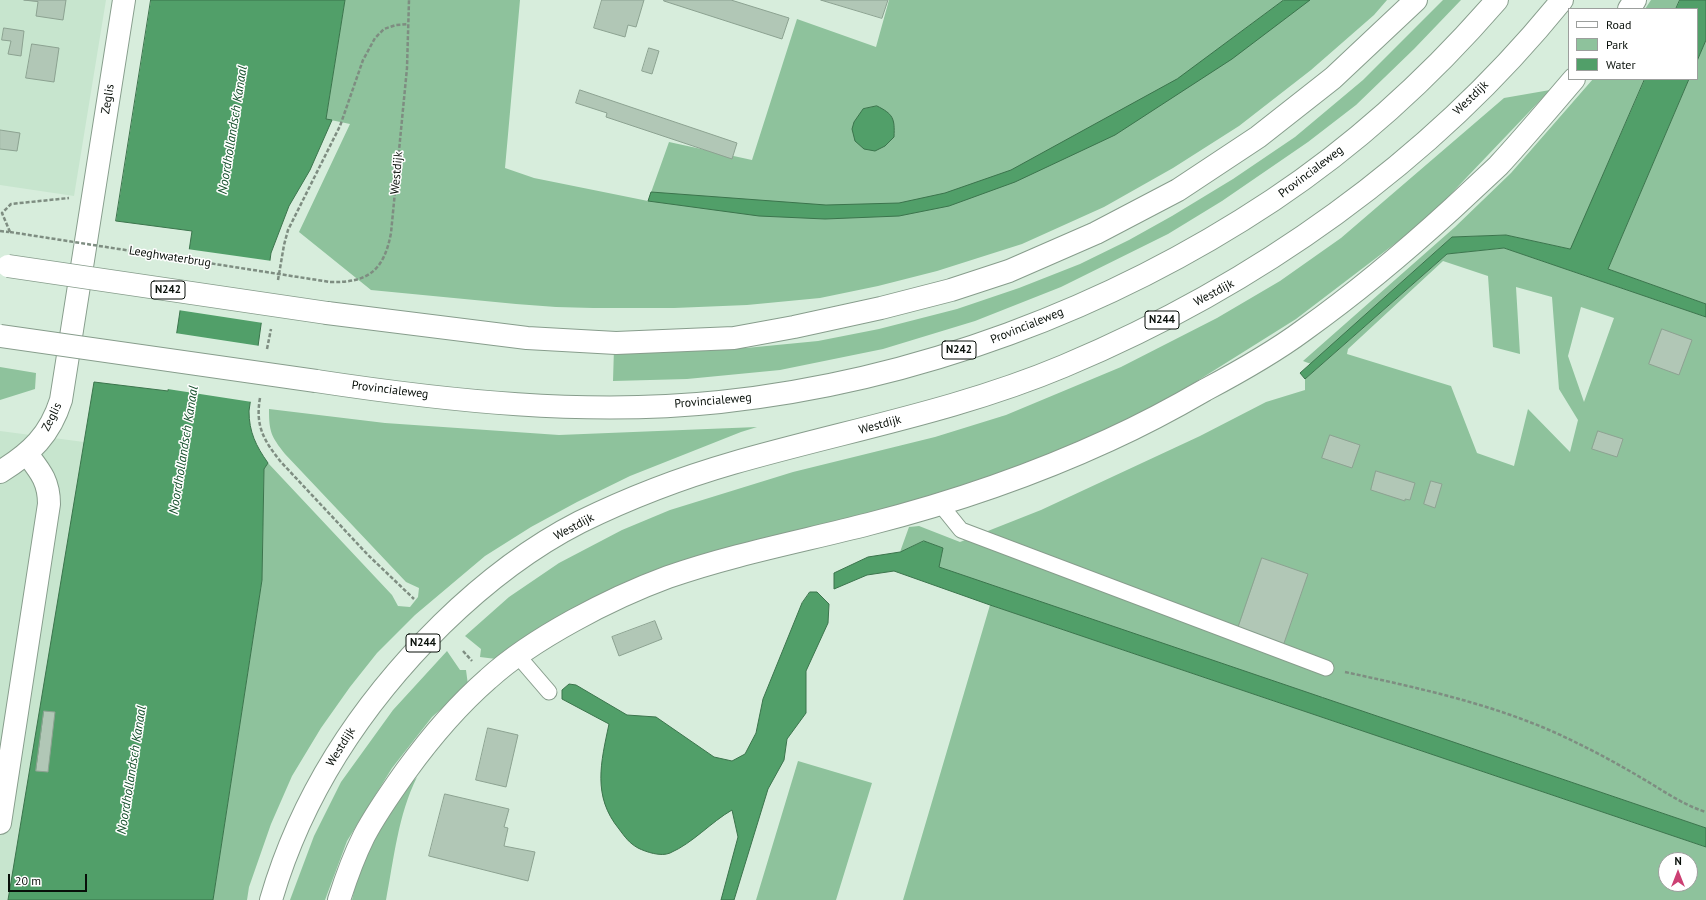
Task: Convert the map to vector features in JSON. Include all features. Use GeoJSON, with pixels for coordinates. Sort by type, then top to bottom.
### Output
{"type":"FeatureCollection","features":[{"type":"Feature","properties":{"kind":"main road","name":"Zeglis"},"geometry":{"type":"LineString","coordinates":[[0,472],[27,454],[51,425],[61,400],[124,0]]}},
{"type":"Feature","properties":{"kind":"main road","name":"N242"},"geometry":{"type":"LineString","coordinates":[[4,266],[327,313],[527,338],[616,343],[734,338],[794,327],[881,308],[951,290],[1009,271],[1096,233],[1178,190],[1258,137],[1327,83],[1416,0]]}},
{"type":"Feature","properties":{"kind":"main road","name":"Provincialeweg"},"geometry":{"type":"LineString","coordinates":[[0,336],[386,391],[499,402],[613,407],[659,406],[718,402],[781,394],[816,387],[909,366],[985,342],[1067,310],[1127,283],[1199,245],[1274,199],[1343,148],[1384,114],[1428,74],[1474,27],[1497,0]]}},
{"type":"Feature","properties":{"kind":"main road","name":"Westdijk"},"geometry":{"type":"LineString","coordinates":[[271,900],[276,883],[302,818],[332,760],[354,726],[416,649],[493,578],[530,552],[578,523],[674,482],[738,461],[934,411],[999,392],[1063,367],[1108,347],[1237,280],[1281,252],[1363,194],[1413,153],[1463,107],[1507,63],[1562,0]]}},
{"type":"Feature","properties":{"kind":"main road"},"geometry":{"type":"LineString","coordinates":[[338,900],[369,826],[420,752],[441,726],[468,698],[489,678],[518,656],[559,630],[596,610],[669,577],[750,553],[873,523],[940,504],[1022,476],[1110,440],[1222,381],[1302,331],[1411,246],[1478,184],[1530,131],[1573,80]]}},
{"type":"Feature","properties":{"kind":"main road"},"geometry":{"type":"LineString","coordinates":[[0,824],[49,504],[48,486],[44,476],[27,454]]}},
{"type":"Feature","properties":{"kind":"lane"},"geometry":{"type":"LineString","coordinates":[[940,504],[961,530],[1326,668]]}},
{"type":"Feature","properties":{"kind":"lane"},"geometry":{"type":"LineString","coordinates":[[518,656],[549,692]]}},
{"type":"Feature","properties":{"kind":"path","name":"Westdijk"},"geometry":{"type":"LineString","coordinates":[[330,282],[348,282],[367,275],[384,260],[389,245],[407,68],[409,0]]}},
{"type":"Feature","properties":{"kind":"path"},"geometry":{"type":"LineString","coordinates":[[340,126],[363,60],[375,38],[384,29],[396,25],[408,24]]}},
{"type":"Feature","properties":{"kind":"path"},"geometry":{"type":"LineString","coordinates":[[10,232],[2,213],[11,204],[93,196]]}},
{"type":"Feature","properties":{"kind":"path","name":"Leeghwaterbrug"},"geometry":{"type":"LineString","coordinates":[[0,231],[330,282]]}},
{"type":"Feature","properties":{"kind":"path"},"geometry":{"type":"LineString","coordinates":[[281,462],[368,555],[414,599]]}},
{"type":"Feature","properties":{"kind":"path"},"geometry":{"type":"LineString","coordinates":[[1326,668],[1407,686],[1488,708],[1531,723],[1574,741],[1680,801],[1706,812]]}},
{"type":"Feature","properties":{"kind":"shaded area"},"geometry":{"type":"Polygon","coordinates":[[[0,0],[106,0],[74,196],[0,185],[0,0]]]}},
{"type":"Feature","properties":{"kind":"shaded area"},"geometry":{"type":"Polygon","coordinates":[[[0,431],[84,442],[15,900],[0,900],[0,431]]]}},
{"type":"Feature","properties":{"kind":"green space"},"geometry":{"type":"Polygon","coordinates":[[[345,0],[520,0],[505,168],[534,178],[648,201],[669,142],[752,160],[797,19],[876,47],[889,0],[1387,0],[1374,15],[1311,70],[1239,126],[1173,168],[1104,207],[1022,244],[937,271],[878,286],[820,298],[747,305],[674,308],[593,308],[516,304],[371,290],[299,232],[350,124],[326,119],[345,0]]]}},
{"type":"Feature","properties":{"kind":"green space"},"geometry":{"type":"Polygon","coordinates":[[[1443,0],[1461,0],[1414,49],[1356,105],[1308,142],[1222,201],[1168,234],[1061,287],[975,321],[883,349],[780,370],[687,379],[613,381],[614,348],[746,348],[818,341],[879,329],[957,309],[1019,288],[1080,264],[1129,240],[1172,216],[1233,179],[1295,137],[1363,80],[1443,0]]]}},
{"type":"Feature","properties":{"kind":"green space"},"geometry":{"type":"Polygon","coordinates":[[[1651,0],[1680,0],[1676,8],[1646,8],[1651,0]]]}},
{"type":"Feature","properties":{"kind":"green space"},"geometry":{"type":"Polygon","coordinates":[[[1706,40],[1706,304],[1608,269],[1689,80],[1698,80],[1698,59],[1706,40]]]}},
{"type":"Feature","properties":{"kind":"green space"},"geometry":{"type":"Polygon","coordinates":[[[1592,80],[1645,80],[1570,249],[1506,235],[1452,237],[1311,364],[1303,361],[1455,227],[1511,173],[1592,80]]]}},
{"type":"Feature","properties":{"kind":"green space"},"geometry":{"type":"Polygon","coordinates":[[[1550,90],[1426,220],[1296,319],[1178,393],[1092,437],[1029,463],[900,506],[742,545],[496,659],[480,657],[481,649],[465,636],[509,597],[559,563],[622,530],[670,510],[793,472],[935,437],[1006,415],[1121,367],[1217,318],[1280,281],[1341,238],[1504,98],[1550,90]]]}},
{"type":"Feature","properties":{"kind":"green space"},"geometry":{"type":"Polygon","coordinates":[[[1504,248],[1706,317],[1706,828],[938,567],[943,548],[924,541],[900,552],[909,527],[919,526],[960,542],[1041,510],[1200,436],[1266,402],[1305,390],[1305,379],[1447,254],[1504,248]],[[1443,261],[1348,349],[1347,354],[1451,386],[1477,453],[1514,466],[1528,409],[1570,452],[1578,420],[1559,389],[1552,297],[1516,287],[1520,354],[1493,347],[1488,276],[1443,261]],[[1581,307],[1568,356],[1584,402],[1614,318],[1581,307]]]}},
{"type":"Feature","properties":{"kind":"green space"},"geometry":{"type":"Polygon","coordinates":[[[0,367],[36,373],[35,389],[0,400],[0,367]]]}},
{"type":"Feature","properties":{"kind":"green space"},"geometry":{"type":"Polygon","coordinates":[[[269,409],[385,423],[559,435],[757,427],[630,476],[531,527],[485,556],[415,615],[377,653],[350,687],[321,728],[292,776],[271,824],[249,887],[247,900],[213,900],[262,580],[264,469],[268,463],[392,595],[398,606],[410,607],[418,597],[419,588],[406,582],[285,454],[274,438],[270,429],[269,409]]]}},
{"type":"Feature","properties":{"kind":"green space"},"geometry":{"type":"Polygon","coordinates":[[[990,605],[1706,847],[1706,900],[903,900],[990,605]]]}},
{"type":"Feature","properties":{"kind":"green space"},"geometry":{"type":"Polygon","coordinates":[[[447,651],[460,670],[466,670],[468,685],[432,717],[392,768],[347,841],[325,900],[290,900],[314,836],[341,782],[393,710],[447,651]]]}},
{"type":"Feature","properties":{"kind":"green space"},"geometry":{"type":"Polygon","coordinates":[[[798,761],[872,783],[836,900],[756,900],[798,761]]]}},
{"type":"Feature","properties":{"kind":"green space"},"geometry":{"type":"Polygon","coordinates":[[[417,777],[405,806],[394,853],[386,900],[352,900],[359,870],[381,828],[404,790],[417,777]]]}},
{"type":"Feature","properties":{"kind":"water","name":"Noordhollandsch Kanaal"},"geometry":{"type":"Polygon","coordinates":[[[151,0],[345,0],[326,119],[332,120],[310,170],[289,206],[271,253],[249,411],[250,426],[254,438],[268,463],[264,469],[262,580],[213,900],[8,900],[94,382],[168,391],[192,231],[116,221],[151,0]]]}},
{"type":"Feature","properties":{"kind":"water"},"geometry":{"type":"Polygon","coordinates":[[[1284,0],[1310,0],[1232,59],[1115,135],[1015,182],[949,206],[899,216],[825,219],[759,216],[648,201],[651,192],[826,205],[899,203],[945,193],[1011,170],[1177,79],[1284,0]]]}},
{"type":"Feature","properties":{"kind":"water"},"geometry":{"type":"Polygon","coordinates":[[[1680,0],[1706,0],[1706,40],[1698,59],[1698,8],[1676,8],[1680,0]]]}},
{"type":"Feature","properties":{"kind":"water"},"geometry":{"type":"Polygon","coordinates":[[[1645,80],[1689,80],[1608,269],[1706,304],[1706,317],[1504,248],[1447,254],[1305,379],[1300,373],[1452,237],[1506,235],[1570,249],[1645,80]]]}},
{"type":"Feature","properties":{"kind":"water"},"geometry":{"type":"Polygon","coordinates":[[[877,106],[890,114],[892,117],[894,137],[885,146],[875,151],[864,149],[855,141],[852,129],[854,122],[863,109],[877,106]]]}},
{"type":"Feature","properties":{"kind":"water"},"geometry":{"type":"Polygon","coordinates":[[[924,541],[943,548],[939,567],[1706,828],[1706,847],[990,605],[894,571],[867,575],[834,589],[834,573],[868,557],[900,552],[924,541]]]}},
{"type":"Feature","properties":{"kind":"water"},"geometry":{"type":"Polygon","coordinates":[[[810,592],[817,592],[829,604],[828,623],[806,671],[806,713],[787,739],[784,760],[768,789],[734,900],[721,900],[738,837],[732,810],[686,844],[670,853],[654,854],[641,850],[635,846],[625,837],[610,817],[602,791],[601,778],[603,752],[609,724],[562,699],[562,690],[569,684],[576,685],[627,715],[656,717],[714,757],[732,761],[745,754],[756,733],[763,699],[802,603],[810,592]]]}},
{"type":"Feature","properties":{"kind":"pier"},"geometry":{"type":"Polygon","coordinates":[[[187,249],[272,261],[263,323],[178,310],[187,249]]]}},
{"type":"Feature","properties":{"kind":"pier"},"geometry":{"type":"Polygon","coordinates":[[[175,333],[260,346],[252,402],[166,389],[175,333]]]}},
{"type":"Feature","properties":{"kind":"building"},"geometry":{"type":"Polygon","coordinates":[[[24,0],[66,0],[63,20],[36,16],[38,2],[24,0]]]}},
{"type":"Feature","properties":{"kind":"building"},"geometry":{"type":"Polygon","coordinates":[[[602,0],[644,0],[636,27],[628,25],[625,37],[594,28],[602,0]]]}},
{"type":"Feature","properties":{"kind":"building"},"geometry":{"type":"Polygon","coordinates":[[[664,0],[731,0],[789,18],[782,39],[664,0]]]}},
{"type":"Feature","properties":{"kind":"building"},"geometry":{"type":"Polygon","coordinates":[[[821,0],[888,0],[882,18],[821,0]]]}},
{"type":"Feature","properties":{"kind":"building"},"geometry":{"type":"Polygon","coordinates":[[[4,28],[24,31],[21,56],[8,54],[11,41],[2,40],[4,28]]]}},
{"type":"Feature","properties":{"kind":"building"},"geometry":{"type":"Polygon","coordinates":[[[32,44],[59,48],[54,82],[26,78],[32,44]]]}},
{"type":"Feature","properties":{"kind":"building"},"geometry":{"type":"Polygon","coordinates":[[[649,48],[659,51],[652,74],[642,71],[649,48]]]}},
{"type":"Feature","properties":{"kind":"building"},"geometry":{"type":"Polygon","coordinates":[[[580,90],[737,143],[732,159],[606,117],[607,113],[576,103],[580,90]]]}},
{"type":"Feature","properties":{"kind":"building"},"geometry":{"type":"Polygon","coordinates":[[[0,130],[20,133],[17,151],[0,149],[0,130]]]}},
{"type":"Feature","properties":{"kind":"building"},"geometry":{"type":"Polygon","coordinates":[[[1662,329],[1692,340],[1679,375],[1649,364],[1662,329]]]}},
{"type":"Feature","properties":{"kind":"building"},"geometry":{"type":"Polygon","coordinates":[[[1598,431],[1623,439],[1617,457],[1592,449],[1598,431]]]}},
{"type":"Feature","properties":{"kind":"building"},"geometry":{"type":"Polygon","coordinates":[[[1330,435],[1360,445],[1352,468],[1322,458],[1330,435]]]}},
{"type":"Feature","properties":{"kind":"building"},"geometry":{"type":"Polygon","coordinates":[[[1376,471],[1415,483],[1410,500],[1405,499],[1405,501],[1371,490],[1376,471]]]}},
{"type":"Feature","properties":{"kind":"building"},"geometry":{"type":"Polygon","coordinates":[[[1431,481],[1442,484],[1435,508],[1424,504],[1431,481]]]}},
{"type":"Feature","properties":{"kind":"building"},"geometry":{"type":"Polygon","coordinates":[[[1262,558],[1308,574],[1282,649],[1236,634],[1262,558]]]}},
{"type":"Feature","properties":{"kind":"building"},"geometry":{"type":"Polygon","coordinates":[[[655,621],[662,639],[619,656],[612,637],[655,621]]]}},
{"type":"Feature","properties":{"kind":"building"},"geometry":{"type":"Polygon","coordinates":[[[44,711],[55,712],[48,772],[36,771],[44,711]]]}},
{"type":"Feature","properties":{"kind":"building"},"geometry":{"type":"Polygon","coordinates":[[[488,728],[518,735],[506,787],[476,780],[488,728]]]}},
{"type":"Feature","properties":{"kind":"building"},"geometry":{"type":"Polygon","coordinates":[[[445,794],[509,809],[504,827],[508,828],[504,846],[535,852],[528,881],[429,856],[445,794]]]}}]}
